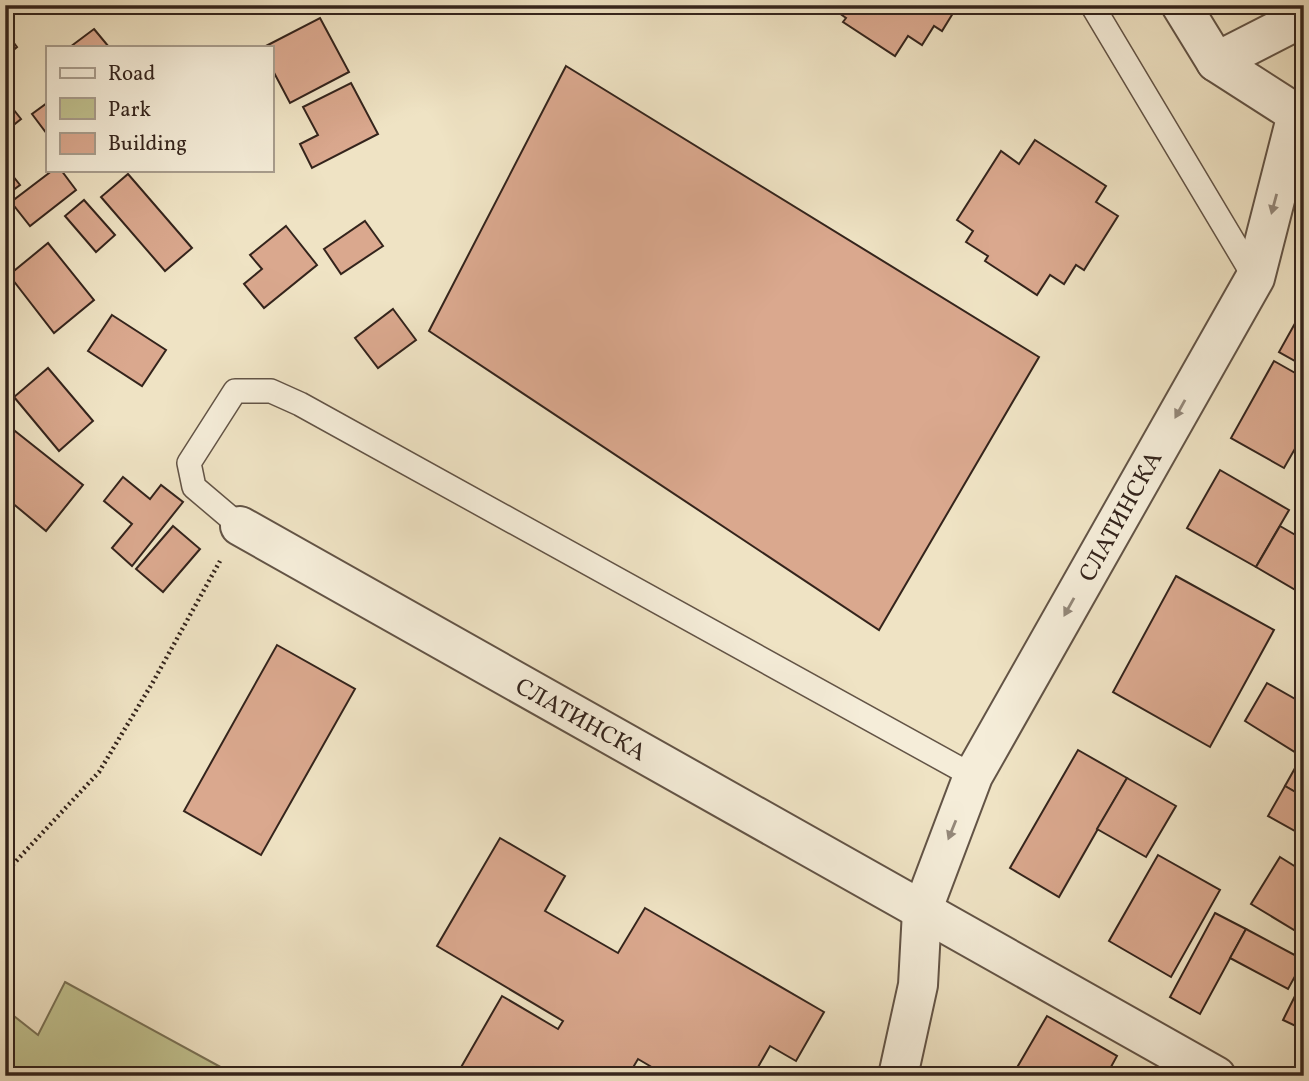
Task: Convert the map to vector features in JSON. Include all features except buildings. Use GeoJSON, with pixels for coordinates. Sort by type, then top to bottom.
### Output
{"type":"FeatureCollection","features":[{"type":"Feature","properties":{"kind":"street"},"geometry":{"type":"LineString","coordinates":[[1181,5],[1216,62],[1301,115]]}},
{"type":"Feature","properties":{"kind":"street"},"geometry":{"type":"LineString","coordinates":[[1216,62],[1304,17]]}},
{"type":"Feature","properties":{"kind":"street","name":"СЛАТИНСКА"},"geometry":{"type":"LineString","coordinates":[[922,911],[973,776],[1255,278],[1301,115]]}},
{"type":"Feature","properties":{"kind":"street","name":"СЛАТИНСКА"},"geometry":{"type":"LineString","coordinates":[[240,526],[1216,1076]]}},
{"type":"Feature","properties":{"kind":"street"},"geometry":{"type":"LineString","coordinates":[[898,1076],[918,985],[922,911]]}},
{"type":"Feature","properties":{"kind":"lane"},"geometry":{"type":"LineString","coordinates":[[1091,5],[1255,278]]}},
{"type":"Feature","properties":{"kind":"lane"},"geometry":{"type":"LineString","coordinates":[[240,526],[194,487],[189,463],[235,391],[271,391],[300,404],[973,776]]}},
{"type":"Feature","properties":{"kind":"path"},"geometry":{"type":"LineString","coordinates":[[5,873],[99,772],[240,526]]}},
{"type":"Feature","properties":{"kind":"green space"},"geometry":{"type":"Polygon","coordinates":[[[65,982],[237,1076],[5,1076],[5,1009],[38,1035],[65,982]]]}}]}
